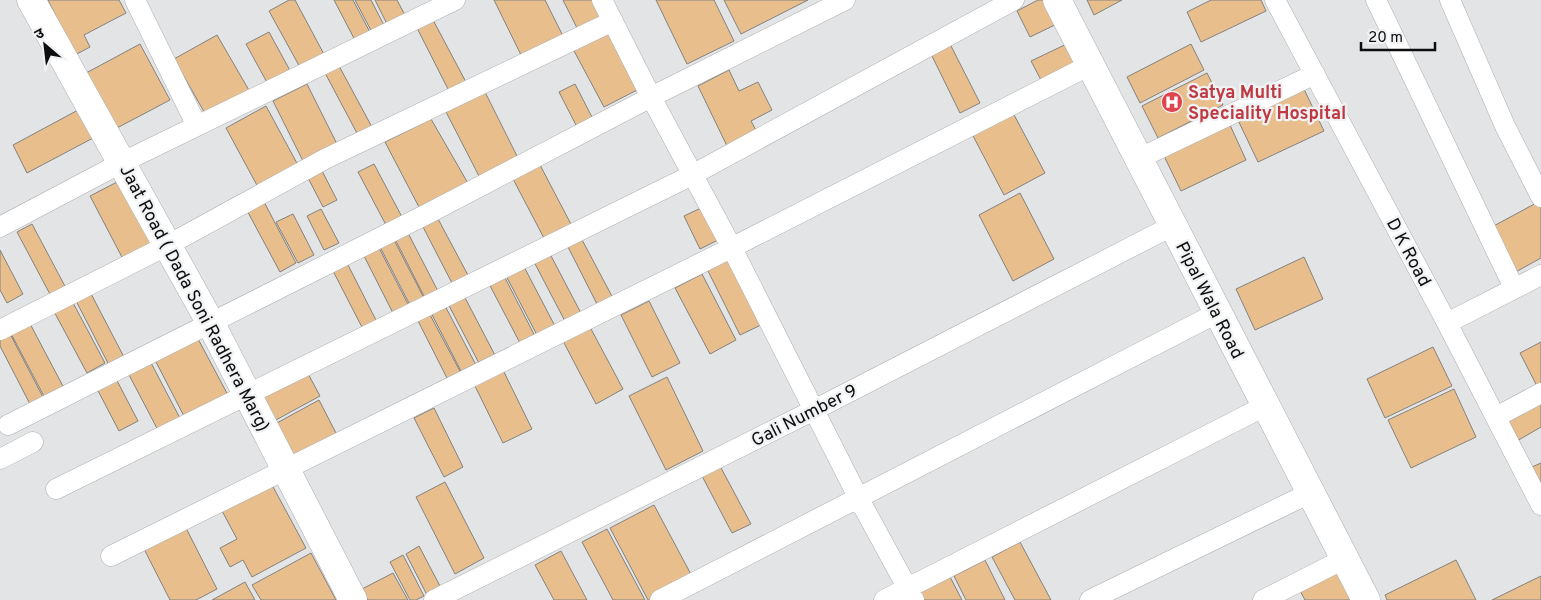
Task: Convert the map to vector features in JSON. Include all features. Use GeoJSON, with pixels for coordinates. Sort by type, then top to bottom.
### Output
{"type":"FeatureCollection","features":[{"type":"Feature","properties":{"kind":"street","name":"Jaat Road ( Dada Soni Radhera Marg)"},"geometry":{"type":"LineString","coordinates":[[31,0],[123,162],[210,322],[353,600]]}},
{"type":"Feature","properties":{"kind":"street"},"geometry":{"type":"LineString","coordinates":[[135,0],[197,126]]}},
{"type":"Feature","properties":{"kind":"street"},"geometry":{"type":"LineString","coordinates":[[0,227],[123,162],[455,0]]}},
{"type":"Feature","properties":{"kind":"street"},"geometry":{"type":"LineString","coordinates":[[602,0],[651,97],[732,248],[859,499],[912,594]]}},
{"type":"Feature","properties":{"kind":"street"},"geometry":{"type":"LineString","coordinates":[[8,425],[429,213],[651,97],[845,0]]}},
{"type":"Feature","properties":{"kind":"street"},"geometry":{"type":"LineString","coordinates":[[56,489],[692,175],[1014,0]]}},
{"type":"Feature","properties":{"kind":"street","name":"Pipal Wala Road"},"geometry":{"type":"LineString","coordinates":[[1056,0],[1366,600]]}},
{"type":"Feature","properties":{"kind":"street","name":"D K Road"},"geometry":{"type":"LineString","coordinates":[[1275,0],[1447,322],[1541,503]]}},
{"type":"Feature","properties":{"kind":"street"},"geometry":{"type":"LineString","coordinates":[[1376,0],[1514,288]]}},
{"type":"Feature","properties":{"kind":"street"},"geometry":{"type":"LineString","coordinates":[[1450,0],[1505,126],[1541,198]]}},
{"type":"Feature","properties":{"kind":"street"},"geometry":{"type":"LineString","coordinates":[[0,330],[168,245],[325,159],[613,21]]}},
{"type":"Feature","properties":{"kind":"street"},"geometry":{"type":"LineString","coordinates":[[111,556],[732,248],[1090,65]]}},
{"type":"Feature","properties":{"kind":"street"},"geometry":{"type":"LineString","coordinates":[[1138,159],[1314,74]]}},
{"type":"Feature","properties":{"kind":"street","name":"Gali Number 9"},"geometry":{"type":"LineString","coordinates":[[434,600],[814,410],[1172,226]]}},
{"type":"Feature","properties":{"kind":"street"},"geometry":{"type":"LineString","coordinates":[[1447,322],[1541,275]]}},
{"type":"Feature","properties":{"kind":"street"},"geometry":{"type":"LineString","coordinates":[[660,600],[1217,313]]}},
{"type":"Feature","properties":{"kind":"street"},"geometry":{"type":"LineString","coordinates":[[1496,417],[1541,393]]}},
{"type":"Feature","properties":{"kind":"street"},"geometry":{"type":"LineString","coordinates":[[884,600],[912,594],[1265,406]]}},
{"type":"Feature","properties":{"kind":"street"},"geometry":{"type":"LineString","coordinates":[[0,459],[33,442]]}},
{"type":"Feature","properties":{"kind":"street"},"geometry":{"type":"LineString","coordinates":[[1090,600],[1310,493]]}},
{"type":"Feature","properties":{"kind":"street"},"geometry":{"type":"LineString","coordinates":[[1263,600],[1344,559]]}},
{"type":"Feature","properties":{"kind":"building"},"geometry":{"type":"Polygon","coordinates":[[[48,0],[119,0],[126,13],[84,35],[90,47],[75,55],[48,0]]]}},
{"type":"Feature","properties":{"kind":"building"},"geometry":{"type":"Polygon","coordinates":[[[289,0],[295,0],[326,58],[302,71],[269,11],[289,0]]]}},
{"type":"Feature","properties":{"kind":"building"},"geometry":{"type":"Polygon","coordinates":[[[334,0],[353,0],[373,38],[358,46],[334,0]]]}},
{"type":"Feature","properties":{"kind":"building"},"geometry":{"type":"Polygon","coordinates":[[[355,0],[371,0],[387,31],[375,38],[355,0]]]}},
{"type":"Feature","properties":{"kind":"building"},"geometry":{"type":"Polygon","coordinates":[[[375,0],[397,0],[407,19],[389,28],[375,0]]]}},
{"type":"Feature","properties":{"kind":"building"},"geometry":{"type":"Polygon","coordinates":[[[494,0],[545,0],[563,36],[522,57],[494,0]]]}},
{"type":"Feature","properties":{"kind":"building"},"geometry":{"type":"Polygon","coordinates":[[[563,0],[594,0],[605,21],[580,34],[563,0]]]}},
{"type":"Feature","properties":{"kind":"building"},"geometry":{"type":"Polygon","coordinates":[[[656,0],[714,0],[734,41],[687,64],[656,0]]]}},
{"type":"Feature","properties":{"kind":"building"},"geometry":{"type":"Polygon","coordinates":[[[724,0],[808,0],[741,34],[724,0]]]}},
{"type":"Feature","properties":{"kind":"building"},"geometry":{"type":"Polygon","coordinates":[[[1038,0],[1055,0],[1065,20],[1030,37],[1017,11],[1038,0]]]}},
{"type":"Feature","properties":{"kind":"building"},"geometry":{"type":"Polygon","coordinates":[[[1087,0],[1122,0],[1094,15],[1087,0]]]}},
{"type":"Feature","properties":{"kind":"building"},"geometry":{"type":"Polygon","coordinates":[[[1211,0],[1261,0],[1266,11],[1201,42],[1187,12],[1211,0]]]}},
{"type":"Feature","properties":{"kind":"building"},"geometry":{"type":"Polygon","coordinates":[[[432,18],[467,84],[450,93],[416,26],[432,18]]]}},
{"type":"Feature","properties":{"kind":"building"},"geometry":{"type":"Polygon","coordinates":[[[608,30],[639,89],[604,107],[573,49],[608,30]]]}},
{"type":"Feature","properties":{"kind":"building"},"geometry":{"type":"Polygon","coordinates":[[[269,32],[293,76],[270,88],[246,44],[269,32]]]}},
{"type":"Feature","properties":{"kind":"building"},"geometry":{"type":"Polygon","coordinates":[[[217,35],[250,92],[207,117],[174,59],[217,35]]]}},
{"type":"Feature","properties":{"kind":"building"},"geometry":{"type":"Polygon","coordinates":[[[1075,40],[1084,59],[1041,80],[1031,61],[1075,40]]]}},
{"type":"Feature","properties":{"kind":"building"},"geometry":{"type":"Polygon","coordinates":[[[140,44],[170,100],[115,129],[86,73],[140,44]]]}},
{"type":"Feature","properties":{"kind":"building"},"geometry":{"type":"Polygon","coordinates":[[[950,44],[980,103],[960,113],[931,54],[950,44]]]}},
{"type":"Feature","properties":{"kind":"building"},"geometry":{"type":"Polygon","coordinates":[[[1191,44],[1204,70],[1140,103],[1127,77],[1191,44]]]}},
{"type":"Feature","properties":{"kind":"building"},"geometry":{"type":"Polygon","coordinates":[[[338,64],[373,129],[359,137],[324,71],[338,64]]]}},
{"type":"Feature","properties":{"kind":"building"},"geometry":{"type":"Polygon","coordinates":[[[729,70],[739,91],[758,82],[772,110],[751,121],[757,132],[727,146],[698,86],[729,70]]]}},
{"type":"Feature","properties":{"kind":"building"},"geometry":{"type":"Polygon","coordinates":[[[1207,73],[1223,105],[1158,138],[1142,106],[1207,73]]]}},
{"type":"Feature","properties":{"kind":"building"},"geometry":{"type":"Polygon","coordinates":[[[307,84],[338,146],[304,163],[273,101],[307,84]]]}},
{"type":"Feature","properties":{"kind":"building"},"geometry":{"type":"Polygon","coordinates":[[[575,84],[593,119],[577,127],[559,92],[575,84]]]}},
{"type":"Feature","properties":{"kind":"building"},"geometry":{"type":"Polygon","coordinates":[[[1302,85],[1324,131],[1258,162],[1236,116],[1302,85]]]}},
{"type":"Feature","properties":{"kind":"building"},"geometry":{"type":"Polygon","coordinates":[[[483,88],[519,160],[480,178],[444,108],[483,88]]]}},
{"type":"Feature","properties":{"kind":"building"},"geometry":{"type":"Polygon","coordinates":[[[266,106],[299,167],[259,189],[226,128],[266,106]]]}},
{"type":"Feature","properties":{"kind":"building"},"geometry":{"type":"Polygon","coordinates":[[[80,109],[95,137],[27,173],[13,145],[80,109]]]}},
{"type":"Feature","properties":{"kind":"building"},"geometry":{"type":"Polygon","coordinates":[[[1012,111],[1045,173],[1004,195],[971,132],[1012,111]]]}},
{"type":"Feature","properties":{"kind":"building"},"geometry":{"type":"Polygon","coordinates":[[[431,119],[469,185],[420,209],[385,142],[431,119]]]}},
{"type":"Feature","properties":{"kind":"building"},"geometry":{"type":"Polygon","coordinates":[[[1230,125],[1246,160],[1181,191],[1164,156],[1230,125]]]}},
{"type":"Feature","properties":{"kind":"building"},"geometry":{"type":"Polygon","coordinates":[[[539,163],[573,228],[546,242],[512,177],[539,163]]]}},
{"type":"Feature","properties":{"kind":"building"},"geometry":{"type":"Polygon","coordinates":[[[374,164],[402,217],[386,225],[358,172],[374,164]]]}},
{"type":"Feature","properties":{"kind":"building"},"geometry":{"type":"Polygon","coordinates":[[[319,165],[337,200],[323,207],[305,172],[319,165]]]}},
{"type":"Feature","properties":{"kind":"building"},"geometry":{"type":"Polygon","coordinates":[[[121,180],[155,245],[124,261],[90,196],[121,180]]]}},
{"type":"Feature","properties":{"kind":"building"},"geometry":{"type":"Polygon","coordinates":[[[1020,193],[1054,259],[1013,281],[979,215],[1020,193]]]}},
{"type":"Feature","properties":{"kind":"building"},"geometry":{"type":"Polygon","coordinates":[[[261,196],[296,263],[280,272],[244,205],[261,196]]]}},
{"type":"Feature","properties":{"kind":"building"},"geometry":{"type":"Polygon","coordinates":[[[1540,201],[1541,258],[1512,274],[1488,229],[1540,201]]]}},
{"type":"Feature","properties":{"kind":"building"},"geometry":{"type":"Polygon","coordinates":[[[701,208],[718,240],[700,249],[684,216],[701,208]]]}},
{"type":"Feature","properties":{"kind":"building"},"geometry":{"type":"Polygon","coordinates":[[[321,209],[339,243],[324,250],[307,216],[321,209]]]}},
{"type":"Feature","properties":{"kind":"building"},"geometry":{"type":"Polygon","coordinates":[[[293,214],[314,255],[298,263],[276,222],[293,214]]]}},
{"type":"Feature","properties":{"kind":"building"},"geometry":{"type":"Polygon","coordinates":[[[437,217],[469,277],[453,285],[422,225],[437,217]]]}},
{"type":"Feature","properties":{"kind":"building"},"geometry":{"type":"Polygon","coordinates":[[[32,224],[67,290],[52,298],[17,232],[32,224]]]}},
{"type":"Feature","properties":{"kind":"building"},"geometry":{"type":"Polygon","coordinates":[[[408,233],[440,295],[427,302],[395,239],[408,233]]]}},
{"type":"Feature","properties":{"kind":"building"},"geometry":{"type":"Polygon","coordinates":[[[580,236],[614,300],[599,308],[566,243],[580,236]]]}},
{"type":"Feature","properties":{"kind":"building"},"geometry":{"type":"Polygon","coordinates":[[[393,238],[426,302],[412,309],[379,245],[393,238]]]}},
{"type":"Feature","properties":{"kind":"building"},"geometry":{"type":"Polygon","coordinates":[[[377,244],[411,310],[396,319],[362,252],[377,244]]]}},
{"type":"Feature","properties":{"kind":"building"},"geometry":{"type":"Polygon","coordinates":[[[0,250],[23,294],[7,303],[0,290],[0,250]]]}},
{"type":"Feature","properties":{"kind":"building"},"geometry":{"type":"Polygon","coordinates":[[[549,252],[583,317],[567,325],[533,260],[549,252]]]}},
{"type":"Feature","properties":{"kind":"building"},"geometry":{"type":"Polygon","coordinates":[[[1304,257],[1323,299],[1255,330],[1236,289],[1304,257]]]}},
{"type":"Feature","properties":{"kind":"building"},"geometry":{"type":"Polygon","coordinates":[[[728,259],[761,325],[740,335],[707,269],[728,259]]]}},
{"type":"Feature","properties":{"kind":"building"},"geometry":{"type":"Polygon","coordinates":[[[346,261],[379,326],[365,333],[332,269],[346,261]]]}},
{"type":"Feature","properties":{"kind":"building"},"geometry":{"type":"Polygon","coordinates":[[[521,261],[556,328],[538,337],[503,270],[521,261]]]}},
{"type":"Feature","properties":{"kind":"building"},"geometry":{"type":"Polygon","coordinates":[[[502,272],[536,338],[521,345],[487,280],[502,272]]]}},
{"type":"Feature","properties":{"kind":"building"},"geometry":{"type":"Polygon","coordinates":[[[702,274],[736,340],[710,354],[675,288],[702,274]]]}},
{"type":"Feature","properties":{"kind":"building"},"geometry":{"type":"Polygon","coordinates":[[[88,288],[125,359],[110,367],[73,295],[88,288]]]}},
{"type":"Feature","properties":{"kind":"building"},"geometry":{"type":"Polygon","coordinates":[[[461,290],[497,359],[481,367],[445,298],[461,290]]]}},
{"type":"Feature","properties":{"kind":"building"},"geometry":{"type":"Polygon","coordinates":[[[70,297],[105,363],[87,373],[51,306],[70,297]]]}},
{"type":"Feature","properties":{"kind":"building"},"geometry":{"type":"Polygon","coordinates":[[[442,300],[476,365],[462,373],[428,307],[442,300]]]}},
{"type":"Feature","properties":{"kind":"building"},"geometry":{"type":"Polygon","coordinates":[[[649,301],[680,363],[652,377],[621,315],[649,301]]]}},
{"type":"Feature","properties":{"kind":"building"},"geometry":{"type":"Polygon","coordinates":[[[427,309],[462,375],[449,382],[415,315],[427,309]]]}},
{"type":"Feature","properties":{"kind":"building"},"geometry":{"type":"Polygon","coordinates":[[[27,318],[65,390],[46,400],[8,328],[27,318]]]}},
{"type":"Feature","properties":{"kind":"building"},"geometry":{"type":"Polygon","coordinates":[[[590,327],[623,389],[596,404],[563,341],[590,327]]]}},
{"type":"Feature","properties":{"kind":"building"},"geometry":{"type":"Polygon","coordinates":[[[7,328],[44,399],[31,406],[0,346],[0,332],[7,328]]]}},
{"type":"Feature","properties":{"kind":"building"},"geometry":{"type":"Polygon","coordinates":[[[197,337],[229,397],[186,420],[155,360],[197,337]]]}},
{"type":"Feature","properties":{"kind":"building"},"geometry":{"type":"Polygon","coordinates":[[[1541,342],[1541,389],[1539,390],[1520,353],[1541,342]]]}},
{"type":"Feature","properties":{"kind":"building"},"geometry":{"type":"Polygon","coordinates":[[[1433,347],[1452,386],[1385,418],[1367,379],[1433,347]]]}},
{"type":"Feature","properties":{"kind":"building"},"geometry":{"type":"Polygon","coordinates":[[[150,361],[182,422],[160,434],[128,373],[150,361]]]}},
{"type":"Feature","properties":{"kind":"building"},"geometry":{"type":"Polygon","coordinates":[[[305,368],[320,396],[274,421],[259,393],[305,368]]]}},
{"type":"Feature","properties":{"kind":"building"},"geometry":{"type":"Polygon","coordinates":[[[502,368],[532,429],[503,443],[473,382],[502,368]]]}},
{"type":"Feature","properties":{"kind":"building"},"geometry":{"type":"Polygon","coordinates":[[[113,373],[138,421],[119,431],[94,383],[113,373]]]}},
{"type":"Feature","properties":{"kind":"building"},"geometry":{"type":"Polygon","coordinates":[[[667,377],[703,451],[666,470],[629,396],[667,377]]]}},
{"type":"Feature","properties":{"kind":"building"},"geometry":{"type":"Polygon","coordinates":[[[1454,389],[1476,437],[1411,468],[1388,420],[1454,389]]]}},
{"type":"Feature","properties":{"kind":"building"},"geometry":{"type":"Polygon","coordinates":[[[319,400],[337,435],[293,459],[275,424],[319,400]]]}},
{"type":"Feature","properties":{"kind":"building"},"geometry":{"type":"Polygon","coordinates":[[[1541,401],[1541,427],[1517,441],[1506,421],[1541,401]]]}},
{"type":"Feature","properties":{"kind":"building"},"geometry":{"type":"Polygon","coordinates":[[[434,408],[463,467],[444,477],[414,418],[434,408]]]}},
{"type":"Feature","properties":{"kind":"building"},"geometry":{"type":"Polygon","coordinates":[[[1541,463],[1541,484],[1532,467],[1541,463]]]}},
{"type":"Feature","properties":{"kind":"building"},"geometry":{"type":"Polygon","coordinates":[[[720,466],[751,524],[732,533],[702,476],[720,466]]]}},
{"type":"Feature","properties":{"kind":"building"},"geometry":{"type":"Polygon","coordinates":[[[445,482],[484,558],[455,574],[416,497],[445,482]]]}},
{"type":"Feature","properties":{"kind":"building"},"geometry":{"type":"Polygon","coordinates":[[[271,483],[306,548],[252,577],[243,560],[230,567],[220,548],[237,539],[221,509],[271,483]]]}},
{"type":"Feature","properties":{"kind":"building"},"geometry":{"type":"Polygon","coordinates":[[[654,505],[694,580],[656,600],[648,600],[610,528],[654,505]]]}},
{"type":"Feature","properties":{"kind":"building"},"geometry":{"type":"Polygon","coordinates":[[[186,528],[217,589],[196,600],[170,600],[144,549],[186,528]]]}},
{"type":"Feature","properties":{"kind":"building"},"geometry":{"type":"Polygon","coordinates":[[[607,529],[645,600],[613,600],[582,542],[607,529]]]}},
{"type":"Feature","properties":{"kind":"building"},"geometry":{"type":"Polygon","coordinates":[[[1020,542],[1051,600],[1015,600],[992,557],[1020,542]]]}},
{"type":"Feature","properties":{"kind":"building"},"geometry":{"type":"Polygon","coordinates":[[[419,546],[441,588],[427,595],[406,554],[419,546]]]}},
{"type":"Feature","properties":{"kind":"building"},"geometry":{"type":"Polygon","coordinates":[[[561,551],[587,600],[554,600],[535,565],[561,551]]]}},
{"type":"Feature","properties":{"kind":"building"},"geometry":{"type":"Polygon","coordinates":[[[311,553],[336,600],[261,600],[252,585],[311,553]]]}},
{"type":"Feature","properties":{"kind":"building"},"geometry":{"type":"Polygon","coordinates":[[[403,555],[424,596],[416,600],[410,600],[390,562],[403,555]]]}},
{"type":"Feature","properties":{"kind":"building"},"geometry":{"type":"Polygon","coordinates":[[[985,560],[1005,600],[966,600],[954,576],[985,560]]]}},
{"type":"Feature","properties":{"kind":"building"},"geometry":{"type":"Polygon","coordinates":[[[1456,560],[1476,600],[1387,600],[1385,595],[1456,560]]]}},
{"type":"Feature","properties":{"kind":"building"},"geometry":{"type":"Polygon","coordinates":[[[1341,567],[1357,600],[1305,600],[1298,587],[1341,567]]]}},
{"type":"Feature","properties":{"kind":"building"},"geometry":{"type":"Polygon","coordinates":[[[393,573],[408,600],[368,600],[362,589],[393,573]]]}},
{"type":"Feature","properties":{"kind":"building"},"geometry":{"type":"Polygon","coordinates":[[[948,573],[962,600],[924,600],[918,589],[948,573]]]}},
{"type":"Feature","properties":{"kind":"building"},"geometry":{"type":"Polygon","coordinates":[[[1541,576],[1541,600],[1492,600],[1541,576]]]}},
{"type":"Feature","properties":{"kind":"building"},"geometry":{"type":"Polygon","coordinates":[[[245,582],[255,600],[212,600],[245,582]]]}},
{"type":"Feature","properties":{"kind":"place","name":"Satya Multi Speciality Hospital"},"geometry":{"type":"Point","coordinates":[1172,102]}}]}
